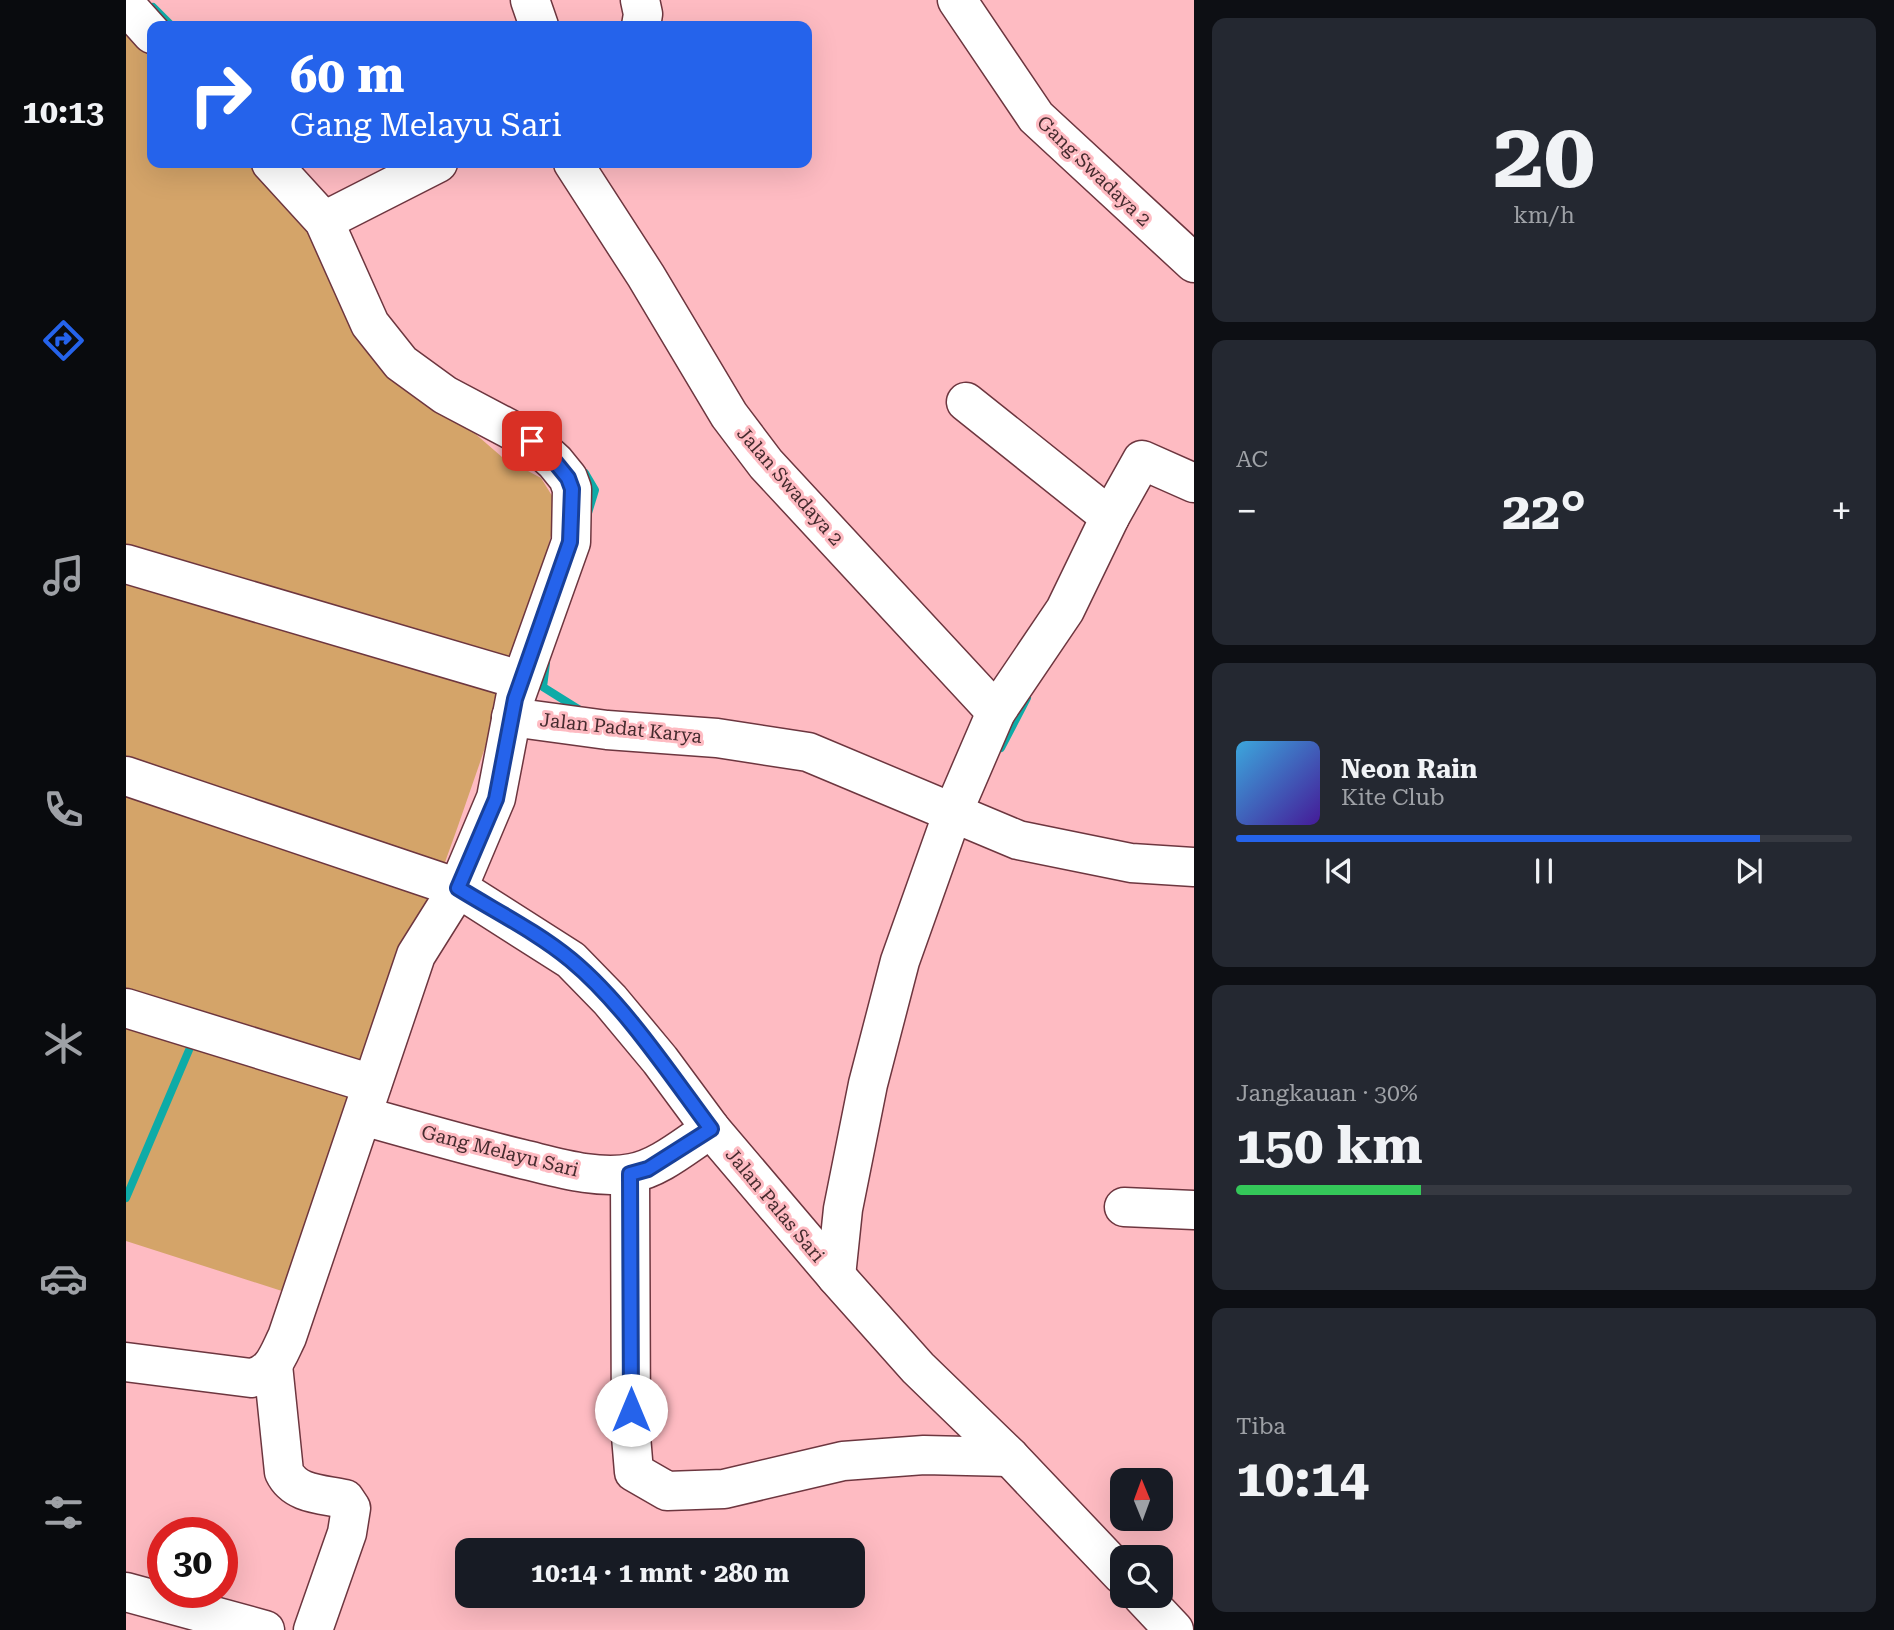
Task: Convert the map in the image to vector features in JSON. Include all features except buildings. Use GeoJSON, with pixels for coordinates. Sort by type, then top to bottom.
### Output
{"type":"FeatureCollection","features":[{"type":"Feature","properties":{"kind":"street"},"geometry":{"type":"LineString","coordinates":[[530,0],[537,21]]}},
{"type":"Feature","properties":{"kind":"street"},"geometry":{"type":"LineString","coordinates":[[640,0],[642,21]]}},
{"type":"Feature","properties":{"kind":"street","name":"Gang Swadaya 2"},"geometry":{"type":"LineString","coordinates":[[957,0],[1036,117],[1194,263]]}},
{"type":"Feature","properties":{"kind":"street"},"geometry":{"type":"LineString","coordinates":[[126,5],[147,28]]}},
{"type":"Feature","properties":{"kind":"street","name":"Jalan Padat Karya"},"geometry":{"type":"LineString","coordinates":[[275,168],[324,222],[370,324],[401,363],[445,395],[532,441],[568,478],[572,489],[570,542],[520,680],[512,717],[607,730],[717,738],[808,752],[1018,840],[1131,863],[1194,867]]}},
{"type":"Feature","properties":{"kind":"street"},"geometry":{"type":"LineString","coordinates":[[324,222],[428,168]]}},
{"type":"Feature","properties":{"kind":"street","name":"Jalan Swadaya 2"},"geometry":{"type":"LineString","coordinates":[[576,168],[646,276],[729,415],[751,444],[996,712]]}},
{"type":"Feature","properties":{"kind":"street"},"geometry":{"type":"LineString","coordinates":[[966,402],[1110,517]]}},
{"type":"Feature","properties":{"kind":"street"},"geometry":{"type":"LineString","coordinates":[[836,1276],[843,1209],[868,1084],[900,961],[953,812],[996,712],[1065,610],[1110,517],[1142,460],[1194,483]]}},
{"type":"Feature","properties":{"kind":"street"},"geometry":{"type":"LineString","coordinates":[[126,564],[520,680]]}},
{"type":"Feature","properties":{"kind":"street"},"geometry":{"type":"LineString","coordinates":[[126,1362],[251,1378],[263,1376],[273,1365],[287,1337],[416,955],[458,888],[496,799],[512,717]]}},
{"type":"Feature","properties":{"kind":"street","name":"Jalan Palas Sari"},"geometry":{"type":"LineString","coordinates":[[126,776],[458,888],[571,960],[610,1000],[660,1060],[711,1129],[918,1368],[1010,1457],[1110,1562]]}},
{"type":"Feature","properties":{"kind":"street","name":"Gang Melayu Sari"},"geometry":{"type":"LineString","coordinates":[[126,1008],[368,1100],[558,1168],[602,1174],[630,1174],[648,1169],[711,1129]]}},
{"type":"Feature","properties":{"kind":"street"},"geometry":{"type":"LineString","coordinates":[[630,1174],[631,1436],[634,1472],[667,1491],[724,1489],[843,1461],[924,1455],[1010,1457]]}},
{"type":"Feature","properties":{"kind":"street"},"geometry":{"type":"LineString","coordinates":[[1125,1207],[1194,1210]]}},
{"type":"Feature","properties":{"kind":"street"},"geometry":{"type":"LineString","coordinates":[[273,1365],[284,1472],[289,1483],[297,1489],[345,1499],[351,1508],[347,1534],[313,1630]]}},
{"type":"Feature","properties":{"kind":"street"},"geometry":{"type":"LineString","coordinates":[[126,1591],[265,1630]]}},
{"type":"Feature","properties":{"kind":"street"},"geometry":{"type":"LineString","coordinates":[[1153,1608],[1174,1630]]}},
{"type":"Feature","properties":{"kind":"shaded area"},"geometry":{"type":"Polygon","coordinates":[[[126,29],[147,52],[147,168],[253,168],[310,231],[397,366],[502,457],[541,478],[559,507],[499,706],[466,804],[285,1292],[126,1241],[126,29]]]}},
{"type":"Feature","properties":{"kind":"waterway"},"geometry":{"type":"LineString","coordinates":[[153,7],[167,21]]}},
{"type":"Feature","properties":{"kind":"waterway"},"geometry":{"type":"LineString","coordinates":[[585,473],[595,490],[588,513]]}},
{"type":"Feature","properties":{"kind":"waterway"},"geometry":{"type":"LineString","coordinates":[[546,663],[543,687],[583,712]]}},
{"type":"Feature","properties":{"kind":"waterway"},"geometry":{"type":"LineString","coordinates":[[1001,748],[1027,698]]}},
{"type":"Feature","properties":{"kind":"waterway"},"geometry":{"type":"LineString","coordinates":[[126,1198],[192,1043],[195,1044]]}},
{"type":"Feature","properties":{"kind":"route"},"geometry":{"type":"LineString","coordinates":[[532,441],[568,478],[572,489],[570,542],[520,680],[496,799],[458,888],[571,960],[610,1000],[660,1060],[711,1129],[648,1169],[630,1174],[631,1410]]}}]}
